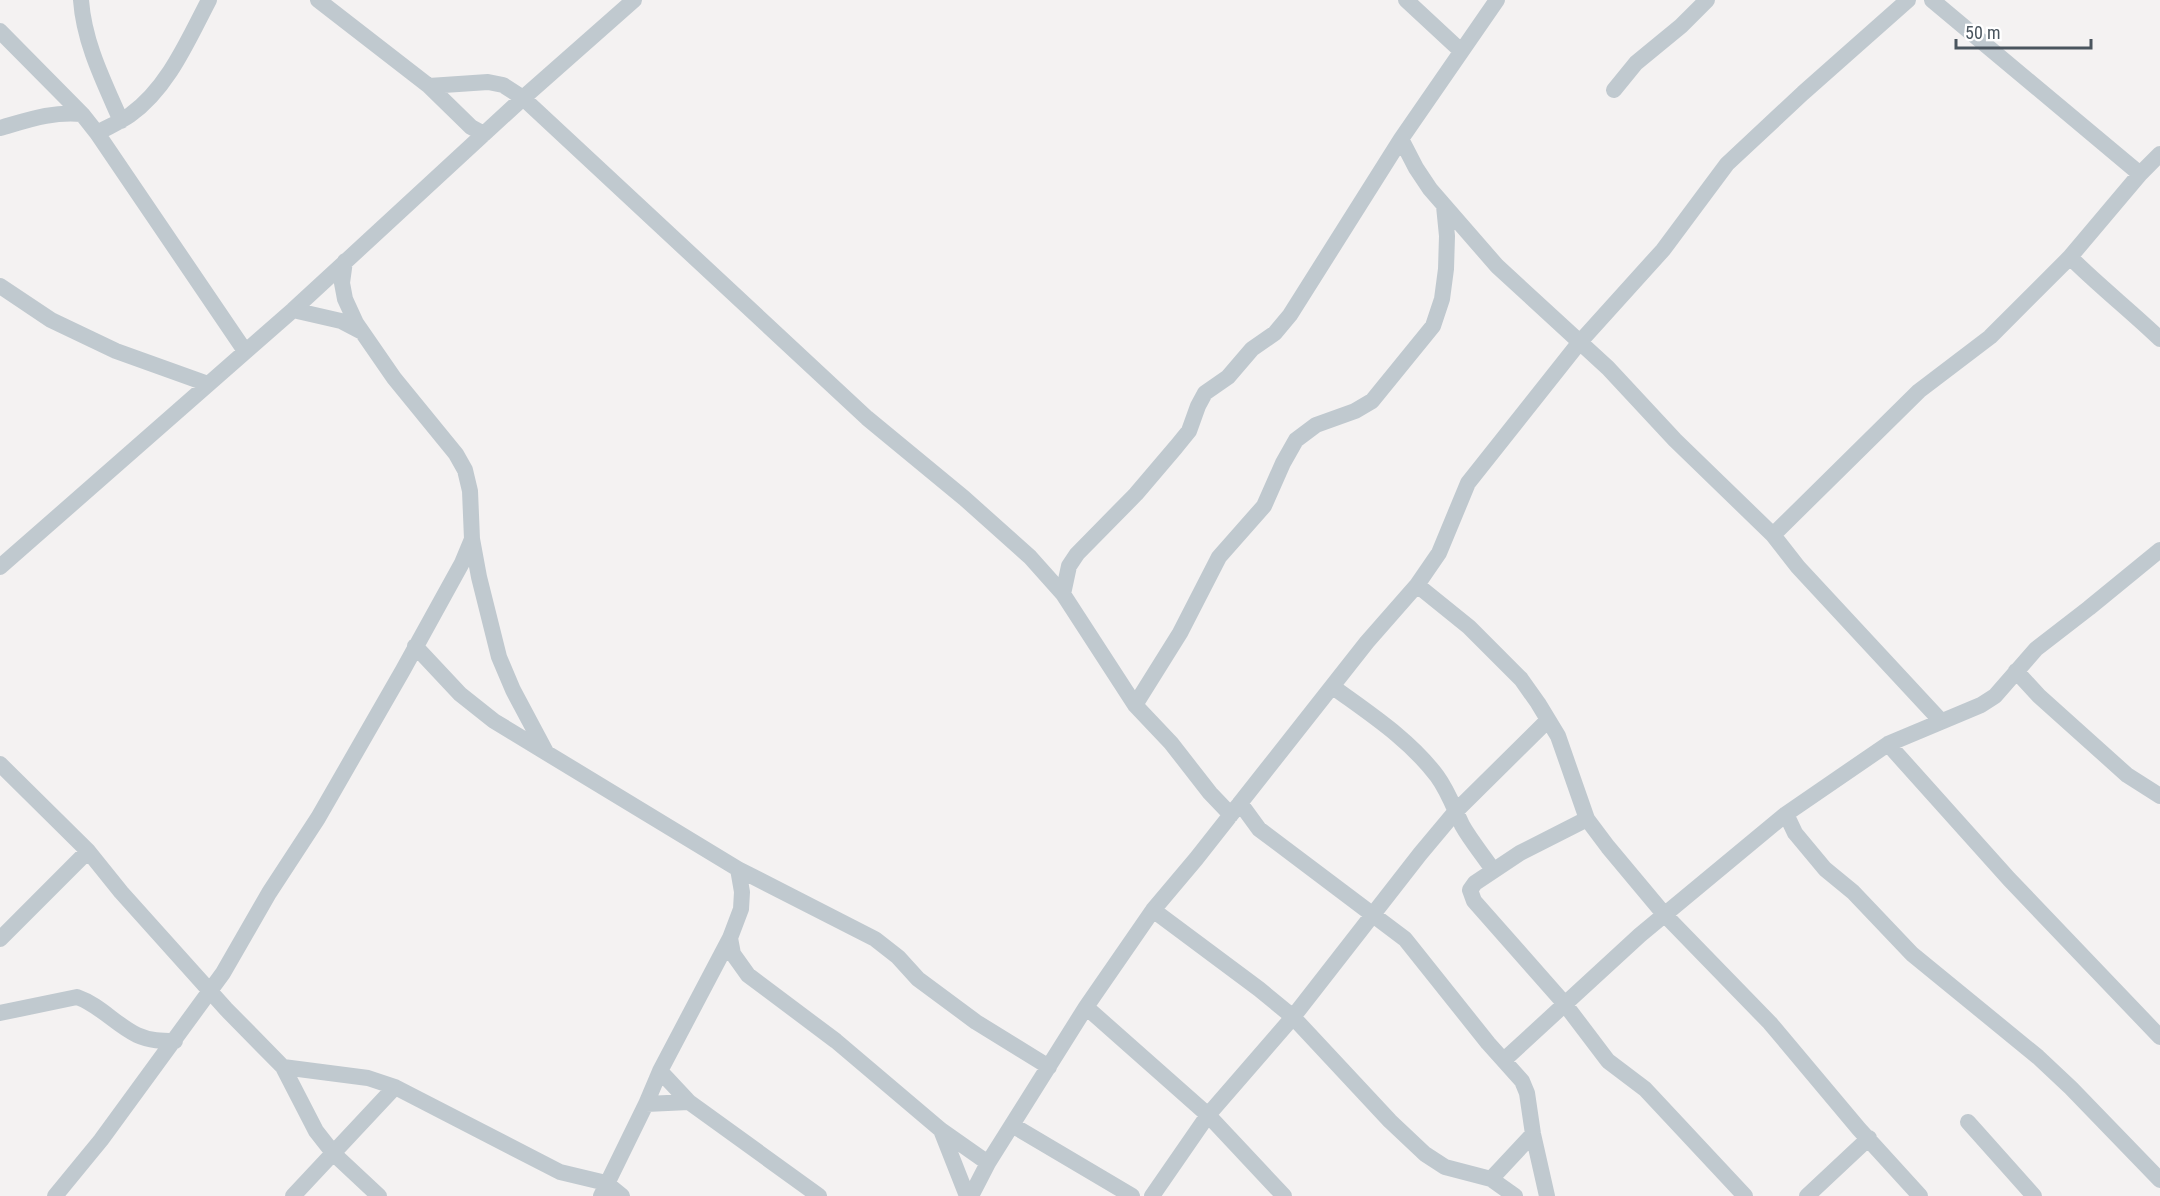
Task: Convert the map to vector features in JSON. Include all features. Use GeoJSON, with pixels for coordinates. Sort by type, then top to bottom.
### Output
{"type":"FeatureCollection","features":[{"type":"Feature","properties":{"kind":"street"},"geometry":{"type":"LineString","coordinates":[[81,0],[82,20],[93,58],[121,121]]}},
{"type":"Feature","properties":{"kind":"street"},"geometry":{"type":"LineString","coordinates":[[97,133],[121,121],[142,105],[167,77],[209,0]]}},
{"type":"Feature","properties":{"kind":"street"},"geometry":{"type":"LineString","coordinates":[[318,0],[429,86],[471,127],[484,134]]}},
{"type":"Feature","properties":{"kind":"street"},"geometry":{"type":"LineString","coordinates":[[0,567],[293,310],[523,98],[634,0]]}},
{"type":"Feature","properties":{"kind":"street"},"geometry":{"type":"LineString","coordinates":[[1406,0],[1461,51]]}},
{"type":"Feature","properties":{"kind":"street"},"geometry":{"type":"LineString","coordinates":[[1063,594],[1069,566],[1073,560],[1136,494],[1189,431],[1205,393],[1228,377],[1252,349],[1275,333],[1290,315],[1401,139],[1497,0]]}},
{"type":"Feature","properties":{"kind":"street"},"geometry":{"type":"LineString","coordinates":[[1614,90],[1636,63],[1681,26],[1707,0]]}},
{"type":"Feature","properties":{"kind":"street"},"geometry":{"type":"LineString","coordinates":[[969,1196],[1086,1007],[1154,910],[1367,642],[1417,585],[1439,553],[1468,483],[1579,343],[1663,250],[1727,164],[1908,0]]}},
{"type":"Feature","properties":{"kind":"street"},"geometry":{"type":"LineString","coordinates":[[1934,1],[2140,174]]}},
{"type":"Feature","properties":{"kind":"street"},"geometry":{"type":"LineString","coordinates":[[0,31],[82,114],[97,133],[245,351]]}},
{"type":"Feature","properties":{"kind":"street"},"geometry":{"type":"LineString","coordinates":[[429,86],[488,82],[503,85],[523,98],[867,418],[964,498],[1030,557],[1063,594],[1134,705],[1171,743],[1210,793],[1236,809],[1259,829],[1405,939],[1522,1081],[1527,1093],[1533,1134],[1547,1196]]}},
{"type":"Feature","properties":{"kind":"street"},"geometry":{"type":"LineString","coordinates":[[0,128],[50,114],[65,112],[82,114]]}},
{"type":"Feature","properties":{"kind":"street"},"geometry":{"type":"LineString","coordinates":[[1401,139],[1416,168],[1444,206],[1497,266],[1608,368],[1675,440],[1773,535],[1798,567],[1941,721]]}},
{"type":"Feature","properties":{"kind":"street"},"geometry":{"type":"LineString","coordinates":[[1773,535],[1919,392],[1990,337],[2070,257],[2140,174],[2160,154]]}},
{"type":"Feature","properties":{"kind":"street"},"geometry":{"type":"LineString","coordinates":[[1134,705],[1180,633],[1219,557],[1264,506],[1296,440],[1316,425],[1355,411],[1372,401],[1433,326],[1442,298],[1446,269],[1447,236],[1444,206]]}},
{"type":"Feature","properties":{"kind":"street"},"geometry":{"type":"LineString","coordinates":[[2070,257],[2099,286],[2136,315],[2160,339]]}},
{"type":"Feature","properties":{"kind":"street"},"geometry":{"type":"LineString","coordinates":[[345,261],[342,283],[345,299],[362,332],[394,378],[439,430],[465,470],[470,491],[472,539],[479,577],[500,657],[513,690],[547,752]]}},
{"type":"Feature","properties":{"kind":"street"},"geometry":{"type":"LineString","coordinates":[[0,286],[51,320],[116,351],[208,384]]}},
{"type":"Feature","properties":{"kind":"street"},"geometry":{"type":"LineString","coordinates":[[293,310],[341,321],[362,332]]}},
{"type":"Feature","properties":{"kind":"street"},"geometry":{"type":"LineString","coordinates":[[55,1196],[175,1041],[223,973],[273,886],[318,818],[403,670],[462,563],[472,539]]}},
{"type":"Feature","properties":{"kind":"street"},"geometry":{"type":"LineString","coordinates":[[1504,1060],[1664,914],[1786,814],[1888,744],[1981,705],[1995,696],[2036,649],[2157,558]]}},
{"type":"Feature","properties":{"kind":"street"},"geometry":{"type":"LineString","coordinates":[[1417,585],[1469,627],[1521,679],[1558,736],[1572,770],[1587,819],[1608,847],[1664,914],[1770,1023],[1859,1129],[1920,1196]]}},
{"type":"Feature","properties":{"kind":"street"},"geometry":{"type":"LineString","coordinates":[[415,646],[460,694],[494,721],[738,869],[875,939],[898,957],[918,979],[976,1022],[1049,1067]]}},
{"type":"Feature","properties":{"kind":"street"},"geometry":{"type":"LineString","coordinates":[[403,670],[430,663]]}},
{"type":"Feature","properties":{"kind":"street"},"geometry":{"type":"LineString","coordinates":[[2016,671],[2039,696],[2119,768],[2160,796]]}},
{"type":"Feature","properties":{"kind":"street"},"geometry":{"type":"LineString","coordinates":[[1333,687],[1389,727],[1436,775],[1448,793],[1464,827],[1493,870]]}},
{"type":"Feature","properties":{"kind":"street"},"geometry":{"type":"LineString","coordinates":[[1152,1196],[1208,1115],[1293,1017],[1372,914],[1456,811],[1548,720]]}},
{"type":"Feature","properties":{"kind":"street"},"geometry":{"type":"LineString","coordinates":[[1888,744],[2009,879],[2160,1037]]}},
{"type":"Feature","properties":{"kind":"street"},"geometry":{"type":"LineString","coordinates":[[0,764],[88,851],[196,975],[283,1067],[316,1131],[334,1154],[379,1196]]}},
{"type":"Feature","properties":{"kind":"street"},"geometry":{"type":"LineString","coordinates":[[1786,814],[1795,833],[1825,869],[1853,892],[1912,954],[2038,1057],[2160,1180]]}},
{"type":"Feature","properties":{"kind":"street"},"geometry":{"type":"LineString","coordinates":[[1587,819],[1520,854],[1475,883],[1470,890],[1474,901],[1564,1003],[1608,1061],[1645,1089],[1745,1196]]}},
{"type":"Feature","properties":{"kind":"street"},"geometry":{"type":"LineString","coordinates":[[0,939],[88,851]]}},
{"type":"Feature","properties":{"kind":"street"},"geometry":{"type":"LineString","coordinates":[[603,1190],[660,1071],[730,938],[741,909],[742,892],[738,869]]}},
{"type":"Feature","properties":{"kind":"street"},"geometry":{"type":"LineString","coordinates":[[1154,910],[1260,988],[1293,1017],[1390,1122],[1425,1154],[1445,1167],[1491,1179],[1515,1196]]}},
{"type":"Feature","properties":{"kind":"street"},"geometry":{"type":"LineString","coordinates":[[730,938],[733,954],[748,975],[836,1041],[941,1130],[988,1163]]}},
{"type":"Feature","properties":{"kind":"street"},"geometry":{"type":"LineString","coordinates":[[196,975],[223,973]]}},
{"type":"Feature","properties":{"kind":"street"},"geometry":{"type":"LineString","coordinates":[[0,1013],[77,997],[87,1000],[135,1035],[150,1040],[175,1041]]}},
{"type":"Feature","properties":{"kind":"street"},"geometry":{"type":"LineString","coordinates":[[1086,1007],[1208,1115],[1284,1196]]}},
{"type":"Feature","properties":{"kind":"street"},"geometry":{"type":"LineString","coordinates":[[283,1067],[368,1078],[394,1087],[560,1172],[622,1196]]}},
{"type":"Feature","properties":{"kind":"street"},"geometry":{"type":"LineString","coordinates":[[660,1071],[689,1102],[819,1196]]}},
{"type":"Feature","properties":{"kind":"street"},"geometry":{"type":"LineString","coordinates":[[293,1196],[394,1087]]}},
{"type":"Feature","properties":{"kind":"street"},"geometry":{"type":"LineString","coordinates":[[646,1104],[689,1102]]}},
{"type":"Feature","properties":{"kind":"street"},"geometry":{"type":"LineString","coordinates":[[1968,1122],[2034,1196]]}},
{"type":"Feature","properties":{"kind":"street"},"geometry":{"type":"LineString","coordinates":[[1012,1125],[1132,1196]]}},
{"type":"Feature","properties":{"kind":"street"},"geometry":{"type":"LineString","coordinates":[[941,1130],[969,1196]]}},
{"type":"Feature","properties":{"kind":"street"},"geometry":{"type":"LineString","coordinates":[[1491,1179],[1533,1134]]}},
{"type":"Feature","properties":{"kind":"street"},"geometry":{"type":"LineString","coordinates":[[1807,1196],[1869,1138]]}}]}
